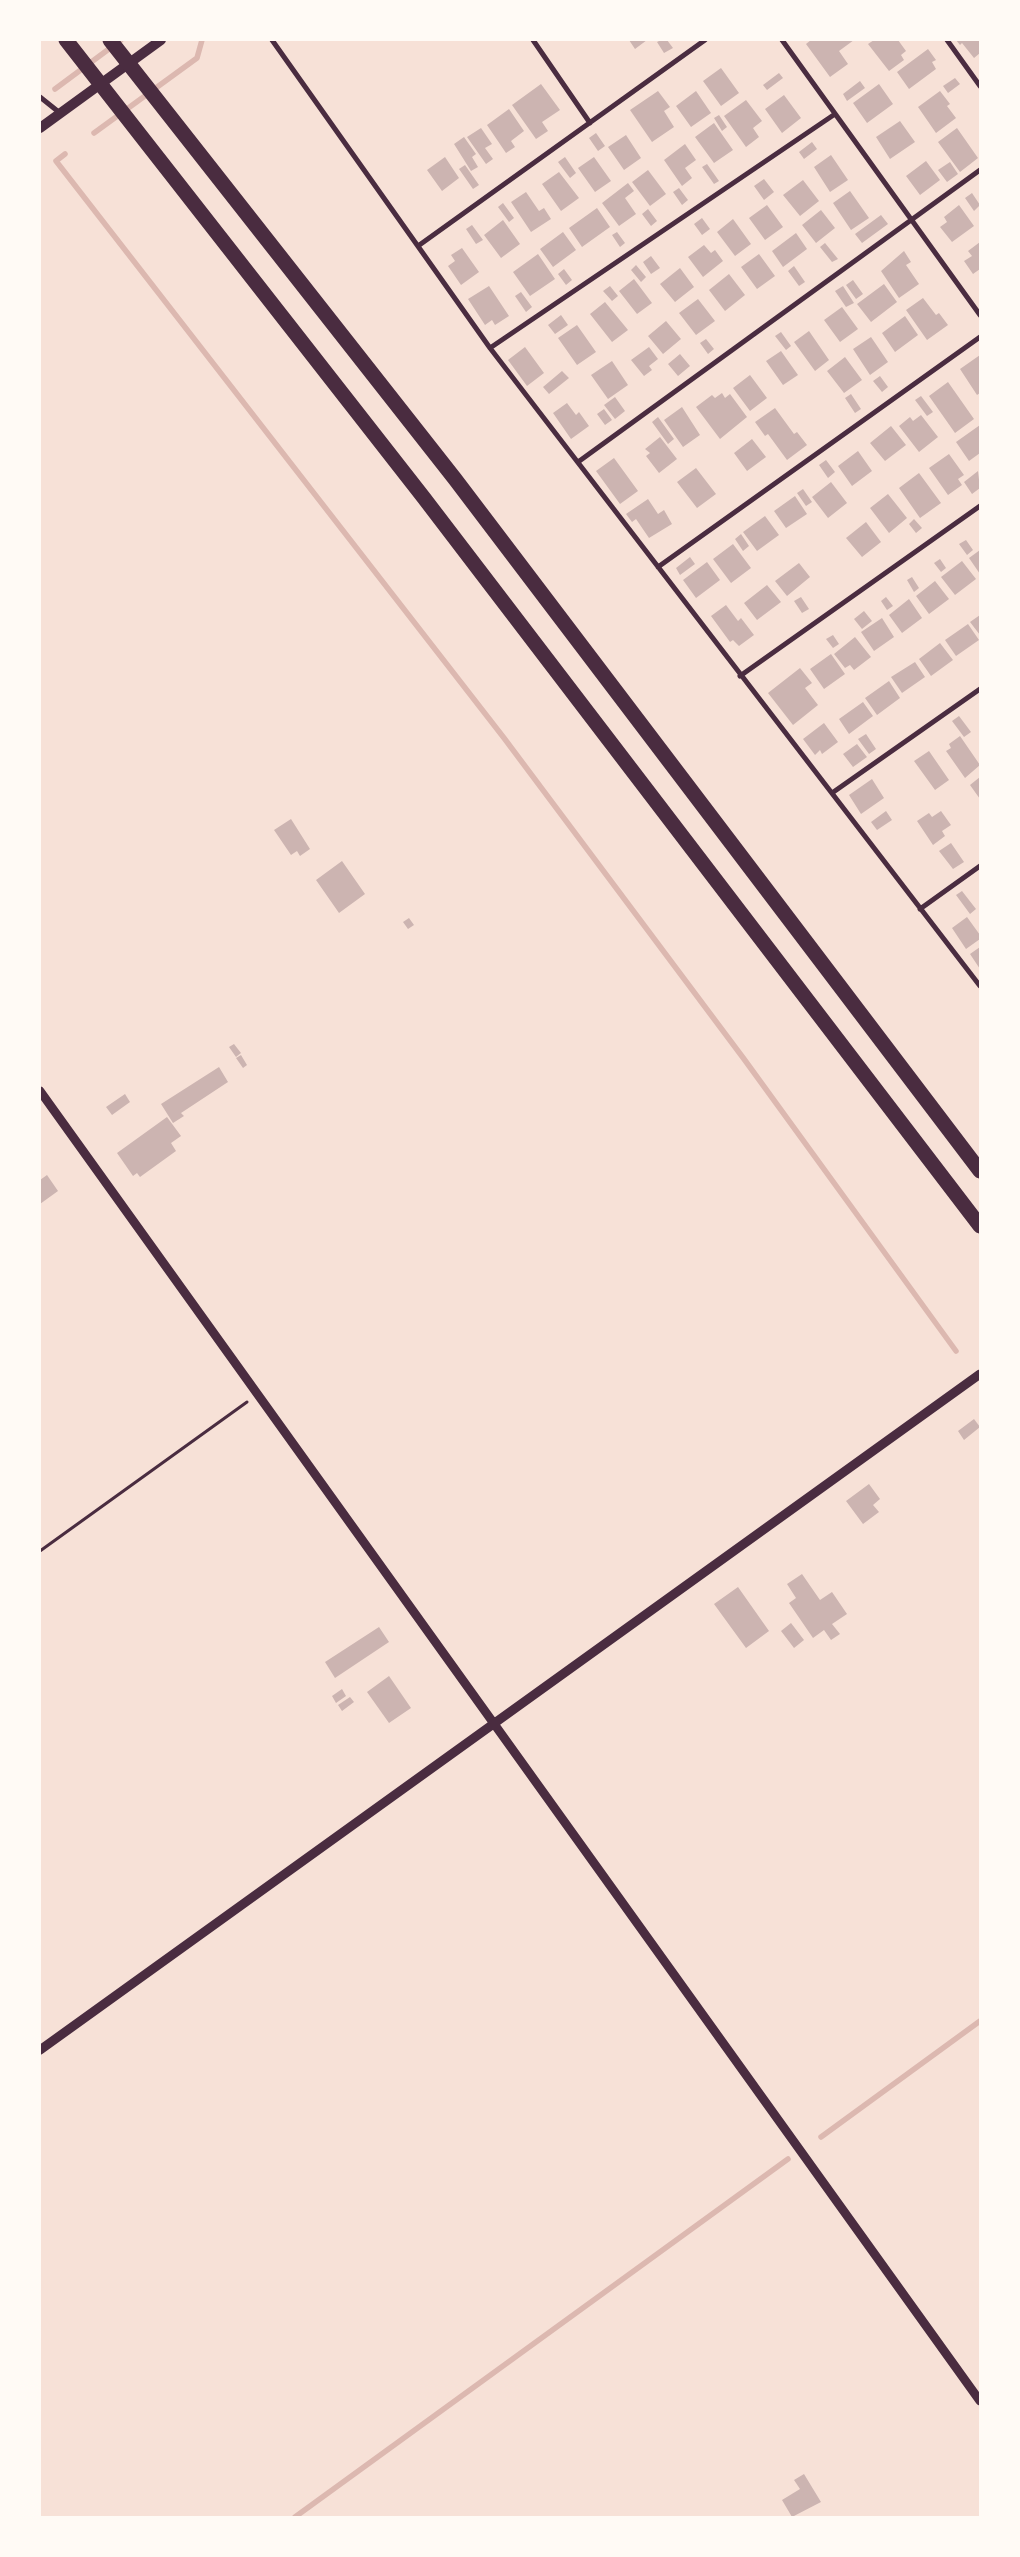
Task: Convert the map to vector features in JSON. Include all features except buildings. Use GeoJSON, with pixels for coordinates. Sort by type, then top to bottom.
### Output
{"type":"FeatureCollection","features":[{"type":"Feature","properties":{"kind":"highway"},"geometry":{"type":"LineString","coordinates":[[110,40],[455,480],[980,1171]]}},
{"type":"Feature","properties":{"kind":"highway"},"geometry":{"type":"LineString","coordinates":[[66,41],[430,506],[980,1226]]}},
{"type":"Feature","properties":{"kind":"main road"},"geometry":{"type":"LineString","coordinates":[[40,128],[161,40]]}},
{"type":"Feature","properties":{"kind":"street"},"geometry":{"type":"LineString","coordinates":[[272,40],[490,348],[740,676],[980,986]]}},
{"type":"Feature","properties":{"kind":"street"},"geometry":{"type":"LineString","coordinates":[[533,40],[590,122]]}},
{"type":"Feature","properties":{"kind":"street"},"geometry":{"type":"LineString","coordinates":[[418,246],[705,40]]}},
{"type":"Feature","properties":{"kind":"street"},"geometry":{"type":"LineString","coordinates":[[782,40],[980,315]]}},
{"type":"Feature","properties":{"kind":"street"},"geometry":{"type":"LineString","coordinates":[[947,40],[980,86]]}},
{"type":"Feature","properties":{"kind":"street"},"geometry":{"type":"LineString","coordinates":[[40,97],[60,113]]}},
{"type":"Feature","properties":{"kind":"street"},"geometry":{"type":"LineString","coordinates":[[490,348],[835,114]]}},
{"type":"Feature","properties":{"kind":"street"},"geometry":{"type":"LineString","coordinates":[[578,462],[980,170]]}},
{"type":"Feature","properties":{"kind":"street"},"geometry":{"type":"LineString","coordinates":[[658,567],[980,337]]}},
{"type":"Feature","properties":{"kind":"street"},"geometry":{"type":"LineString","coordinates":[[740,676],[980,506]]}},
{"type":"Feature","properties":{"kind":"street"},"geometry":{"type":"LineString","coordinates":[[832,793],[980,689]]}},
{"type":"Feature","properties":{"kind":"street"},"geometry":{"type":"LineString","coordinates":[[920,909],[980,866]]}},
{"type":"Feature","properties":{"kind":"street"},"geometry":{"type":"LineString","coordinates":[[40,1092],[980,2401]]}},
{"type":"Feature","properties":{"kind":"street"},"geometry":{"type":"LineString","coordinates":[[40,2050],[494,1726],[980,1374]]}},
{"type":"Feature","properties":{"kind":"path"},"geometry":{"type":"LineString","coordinates":[[40,1551],[258,1395]]}},
{"type":"Feature","properties":{"kind":"waterway"},"geometry":{"type":"LineString","coordinates":[[55,89],[121,40]]}},
{"type":"Feature","properties":{"kind":"waterway"},"geometry":{"type":"LineString","coordinates":[[94,133],[197,58],[202,40]]}},
{"type":"Feature","properties":{"kind":"waterway"},"geometry":{"type":"LineString","coordinates":[[65,154],[56,161],[504,738],[744,1059],[956,1351]]}},
{"type":"Feature","properties":{"kind":"waterway"},"geometry":{"type":"LineString","coordinates":[[821,2137],[980,2021]]}},
{"type":"Feature","properties":{"kind":"waterway"},"geometry":{"type":"LineString","coordinates":[[295,2517],[788,2159]]}}]}
